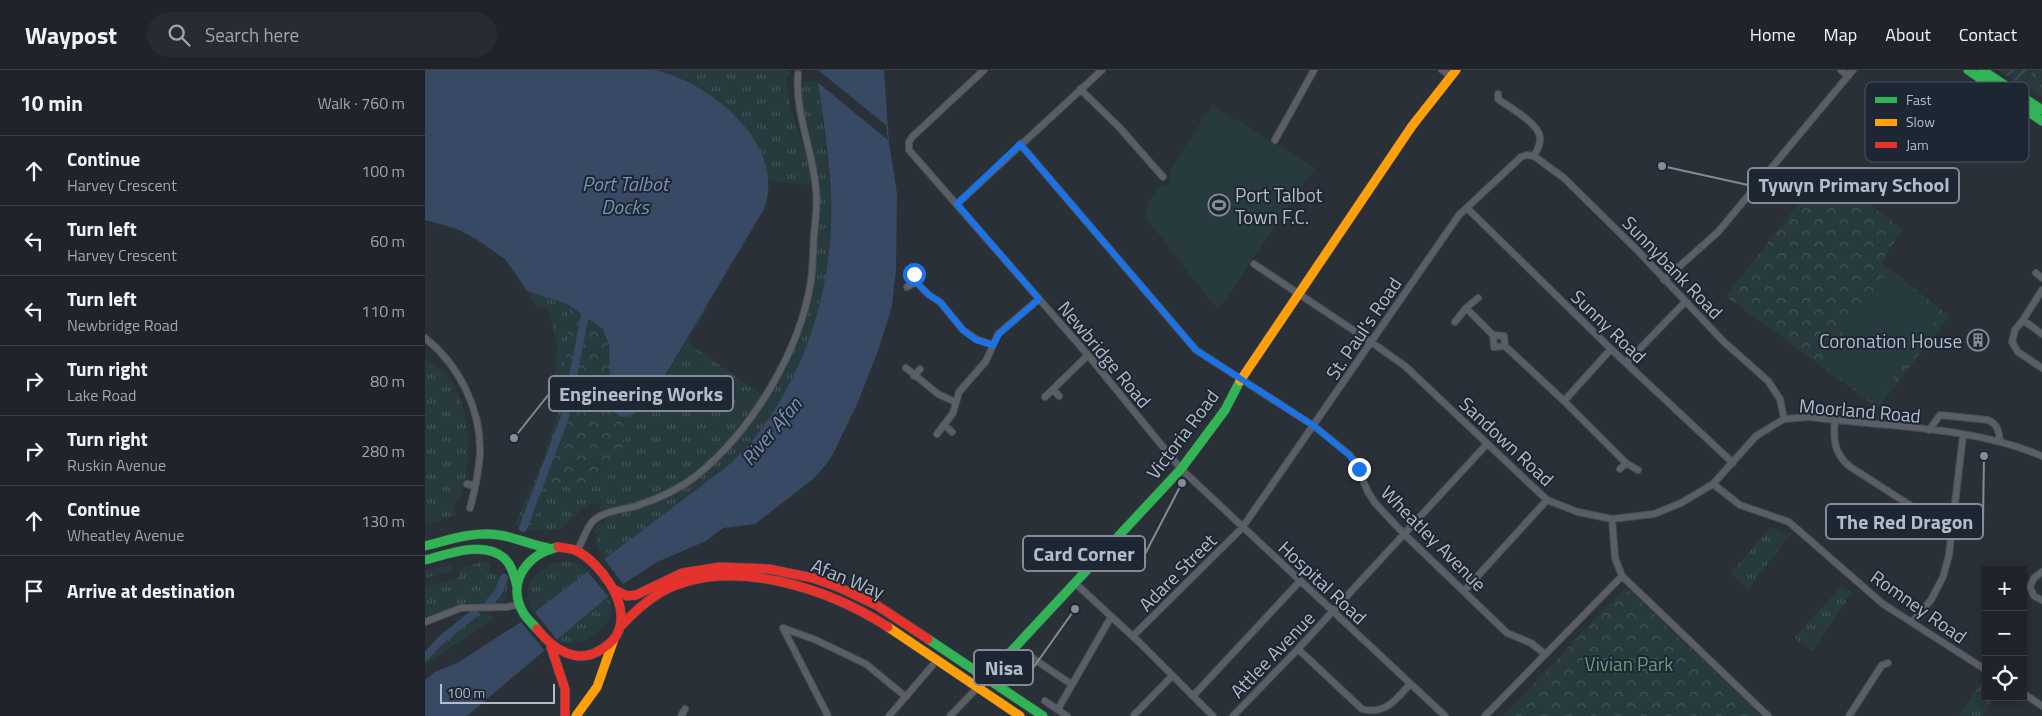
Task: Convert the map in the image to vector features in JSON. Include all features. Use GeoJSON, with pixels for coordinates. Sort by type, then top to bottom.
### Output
{"type":"FeatureCollection","features":[{"type":"Feature","properties":{"kind":"main road"},"geometry":{"type":"LineString","coordinates":[[1968,70],[1985,82]]}},
{"type":"Feature","properties":{"kind":"main road"},"geometry":{"type":"LineString","coordinates":[[1983,70],[2001,82]]}},
{"type":"Feature","properties":{"kind":"main road","name":"Victoria Road"},"geometry":{"type":"LineString","coordinates":[[978,687],[1181,469],[1225,410],[1240,380],[1412,126],[1454,73]]}},
{"type":"Feature","properties":{"kind":"main road"},"geometry":{"type":"LineString","coordinates":[[2029,101],[2042,110]]}},
{"type":"Feature","properties":{"kind":"main road"},"geometry":{"type":"LineString","coordinates":[[2029,112],[2042,121]]}},
{"type":"Feature","properties":{"kind":"main road"},"geometry":{"type":"LineString","coordinates":[[425,546],[468,535],[489,534],[509,537],[538,547],[558,547],[577,551],[596,566],[615,590],[621,608],[620,627],[597,687],[576,716]]}},
{"type":"Feature","properties":{"kind":"main road"},"geometry":{"type":"LineString","coordinates":[[518,592],[519,577],[527,562],[533,556],[548,548]]}},
{"type":"Feature","properties":{"kind":"main road"},"geometry":{"type":"LineString","coordinates":[[425,560],[473,549],[491,551],[503,558],[512,568],[520,604],[527,617],[551,646],[564,681],[567,702],[565,716]]}},
{"type":"Feature","properties":{"kind":"main road","name":"Afan Way"},"geometry":{"type":"LineString","coordinates":[[615,590],[627,596],[636,595],[682,573],[720,567],[745,566],[813,578],[838,587],[878,606],[1043,716]]}},
{"type":"Feature","properties":{"kind":"main road","name":"Afan Way"},"geometry":{"type":"LineString","coordinates":[[620,627],[652,598],[684,583],[717,577],[769,580],[807,589],[852,606],[884,624],[1021,716]]}},
{"type":"Feature","properties":{"kind":"main road"},"geometry":{"type":"LineString","coordinates":[[551,646],[571,656],[586,655],[602,650],[614,640]]}},
{"type":"Feature","properties":{"kind":"main road"},"geometry":{"type":"LineString","coordinates":[[1002,688],[1003,671],[1010,653]]}},
{"type":"Feature","properties":{"kind":"street","name":"Newbridge Road"},"geometry":{"type":"LineString","coordinates":[[984,70],[912,136],[908,146],[1088,355],[1181,469]]}},
{"type":"Feature","properties":{"kind":"street"},"geometry":{"type":"LineString","coordinates":[[957,204],[1102,70]]}},
{"type":"Feature","properties":{"kind":"street"},"geometry":{"type":"LineString","coordinates":[[1275,140],[1314,70]]}},
{"type":"Feature","properties":{"kind":"street"},"geometry":{"type":"LineString","coordinates":[[1442,70],[1454,73]]}},
{"type":"Feature","properties":{"kind":"street"},"geometry":{"type":"LineString","coordinates":[[1841,70],[1848,76]]}},
{"type":"Feature","properties":{"kind":"street"},"geometry":{"type":"LineString","coordinates":[[1664,280],[1718,232],[1853,70]]}},
{"type":"Feature","properties":{"kind":"street"},"geometry":{"type":"LineString","coordinates":[[577,551],[594,520],[607,513],[637,506],[664,496],[680,487],[702,470],[737,433],[766,397],[783,366],[808,296],[816,215],[816,187],[799,100],[798,74]]}},
{"type":"Feature","properties":{"kind":"street"},"geometry":{"type":"LineString","coordinates":[[1080,89],[1119,128],[1163,177]]}},
{"type":"Feature","properties":{"kind":"street"},"geometry":{"type":"LineString","coordinates":[[1498,94],[1498,99],[1535,126],[1540,135],[1540,144],[1534,156]]}},
{"type":"Feature","properties":{"kind":"street","name":"Wheatley Avenue"},"geometry":{"type":"LineString","coordinates":[[1020,144],[1196,350],[1314,426],[1349,455],[1355,462],[1375,503],[1405,534],[1507,633],[1531,644],[1545,654]]}},
{"type":"Feature","properties":{"kind":"street","name":"St. Paul's Road"},"geometry":{"type":"LineString","coordinates":[[1242,528],[1459,215],[1521,157],[1527,155],[1534,156]]}},
{"type":"Feature","properties":{"kind":"street","name":"Sunnybank Road"},"geometry":{"type":"LineString","coordinates":[[1534,156],[1564,178],[1638,250],[1723,341],[1768,381],[1780,400],[1784,419]]}},
{"type":"Feature","properties":{"kind":"street","name":"Sunny Road"},"geometry":{"type":"LineString","coordinates":[[1467,208],[1611,349],[1733,463]]}},
{"type":"Feature","properties":{"kind":"street","name":"Sandown Road"},"geometry":{"type":"LineString","coordinates":[[1254,264],[1413,372],[1547,500],[1578,512],[1612,519]]}},
{"type":"Feature","properties":{"kind":"street"},"geometry":{"type":"LineString","coordinates":[[914,274],[916,282],[929,295],[940,302],[963,330],[976,340],[993,345]]}},
{"type":"Feature","properties":{"kind":"street"},"geometry":{"type":"LineString","coordinates":[[907,287],[916,282]]}},
{"type":"Feature","properties":{"kind":"street"},"geometry":{"type":"LineString","coordinates":[[2042,290],[2012,336],[2014,348],[2042,368]]}},
{"type":"Feature","properties":{"kind":"street"},"geometry":{"type":"LineString","coordinates":[[1455,322],[1466,308],[1478,298]]}},
{"type":"Feature","properties":{"kind":"street"},"geometry":{"type":"LineString","coordinates":[[937,434],[953,413],[959,392],[987,361],[999,334],[1039,299]]}},
{"type":"Feature","properties":{"kind":"street"},"geometry":{"type":"LineString","coordinates":[[1626,363],[1685,302]]}},
{"type":"Feature","properties":{"kind":"street"},"geometry":{"type":"LineString","coordinates":[[1466,308],[1493,335],[1495,347],[1505,346]]}},
{"type":"Feature","properties":{"kind":"street"},"geometry":{"type":"LineString","coordinates":[[2023,320],[2042,334]]}},
{"type":"Feature","properties":{"kind":"street"},"geometry":{"type":"LineString","coordinates":[[1493,335],[1504,336],[1505,346],[1626,462],[1638,470]]}},
{"type":"Feature","properties":{"kind":"street"},"geometry":{"type":"LineString","coordinates":[[425,338],[452,366],[473,406],[480,452],[470,508]]}},
{"type":"Feature","properties":{"kind":"street"},"geometry":{"type":"LineString","coordinates":[[1564,401],[1611,349]]}},
{"type":"Feature","properties":{"kind":"street"},"geometry":{"type":"LineString","coordinates":[[1045,398],[1088,355]]}},
{"type":"Feature","properties":{"kind":"street"},"geometry":{"type":"LineString","coordinates":[[906,368],[938,394],[955,402]]}},
{"type":"Feature","properties":{"kind":"street"},"geometry":{"type":"LineString","coordinates":[[914,376],[920,369]]}},
{"type":"Feature","properties":{"kind":"street"},"geometry":{"type":"LineString","coordinates":[[1053,389],[1059,396]]}},
{"type":"Feature","properties":{"kind":"street","name":"Moorland Road"},"geometry":{"type":"LineString","coordinates":[[1929,430],[1940,414],[1988,420],[1994,422],[2000,441]]}},
{"type":"Feature","properties":{"kind":"street","name":"Moorland Road"},"geometry":{"type":"LineString","coordinates":[[1612,519],[1654,514],[1681,503],[1713,484],[1756,436],[1784,419],[1810,417],[1929,430],[2000,441],[2042,456]]}},
{"type":"Feature","properties":{"kind":"street"},"geometry":{"type":"LineString","coordinates":[[1835,420],[1835,447],[1840,458],[1933,520],[1951,525]]}},
{"type":"Feature","properties":{"kind":"street"},"geometry":{"type":"LineString","coordinates":[[945,425],[952,432]]}},
{"type":"Feature","properties":{"kind":"street"},"geometry":{"type":"LineString","coordinates":[[1912,622],[1931,600],[1943,577],[1949,555],[1963,435]]}},
{"type":"Feature","properties":{"kind":"street","name":"Attlee Avenue"},"geometry":{"type":"LineString","coordinates":[[1233,716],[1487,444]]}},
{"type":"Feature","properties":{"kind":"street"},"geometry":{"type":"LineString","coordinates":[[1620,469],[1626,462]]}},
{"type":"Feature","properties":{"kind":"street","name":"Hospital Road"},"geometry":{"type":"LineString","coordinates":[[1181,469],[1445,716]]}},
{"type":"Feature","properties":{"kind":"street"},"geometry":{"type":"LineString","coordinates":[[467,484],[475,486]]}},
{"type":"Feature","properties":{"kind":"street","name":"Romney Road"},"geometry":{"type":"LineString","coordinates":[[1713,484],[1740,505],[1789,522],[1883,604],[1982,667]]}},
{"type":"Feature","properties":{"kind":"street"},"geometry":{"type":"LineString","coordinates":[[1464,591],[1547,500]]}},
{"type":"Feature","properties":{"kind":"street"},"geometry":{"type":"LineString","coordinates":[[1612,519],[1615,558],[1622,576],[1768,716]]}},
{"type":"Feature","properties":{"kind":"street","name":"Adare Street"},"geometry":{"type":"LineString","coordinates":[[1133,636],[1242,528]]}},
{"type":"Feature","properties":{"kind":"street"},"geometry":{"type":"LineString","coordinates":[[2042,572],[2033,578],[2030,587],[2034,596],[2042,600]]}},
{"type":"Feature","properties":{"kind":"street"},"geometry":{"type":"LineString","coordinates":[[1485,716],[1622,576]]}},
{"type":"Feature","properties":{"kind":"street"},"geometry":{"type":"LineString","coordinates":[[1193,696],[1300,581]]}},
{"type":"Feature","properties":{"kind":"street"},"geometry":{"type":"LineString","coordinates":[[1075,583],[1133,636],[1213,716]]}},
{"type":"Feature","properties":{"kind":"street"},"geometry":{"type":"LineString","coordinates":[[425,622],[461,608],[507,607],[520,604]]}},
{"type":"Feature","properties":{"kind":"street"},"geometry":{"type":"LineString","coordinates":[[1058,709],[1111,617]]}},
{"type":"Feature","properties":{"kind":"street"},"geometry":{"type":"LineString","coordinates":[[828,716],[783,628],[816,640],[866,664],[906,697]]}},
{"type":"Feature","properties":{"kind":"street"},"geometry":{"type":"LineString","coordinates":[[1297,649],[1362,709],[1380,710],[1391,705],[1410,684]]}},
{"type":"Feature","properties":{"kind":"street"},"geometry":{"type":"LineString","coordinates":[[1031,657],[1071,684]]}},
{"type":"Feature","properties":{"kind":"street"},"geometry":{"type":"LineString","coordinates":[[1849,716],[1882,665],[1888,662]]}},
{"type":"Feature","properties":{"kind":"street"},"geometry":{"type":"LineString","coordinates":[[889,716],[932,666]]}},
{"type":"Feature","properties":{"kind":"street"},"geometry":{"type":"LineString","coordinates":[[1134,715],[1172,676]]}},
{"type":"Feature","properties":{"kind":"street","name":"Victoria Road"},"geometry":{"type":"LineString","coordinates":[[950,716],[978,687]]}},
{"type":"Feature","properties":{"kind":"street"},"geometry":{"type":"LineString","coordinates":[[2027,696],[2042,706]]}},
{"type":"Feature","properties":{"kind":"street"},"geometry":{"type":"LineString","coordinates":[[1045,700],[1067,716]]}},
{"type":"Feature","properties":{"kind":"street"},"geometry":{"type":"LineString","coordinates":[[681,716],[685,709]]}},
{"type":"Feature","properties":{"kind":"green space"},"geometry":{"type":"Polygon","coordinates":[[[653,70],[786,70],[790,73],[787,76],[790,104],[806,157],[811,185],[767,180],[763,160],[754,141],[742,123],[728,108],[711,94],[692,83],[673,75],[653,70]]]}},
{"type":"Feature","properties":{"kind":"green space"},"geometry":{"type":"Polygon","coordinates":[[[1999,70],[2032,70],[2023,82],[2017,82],[1999,70]]]}},
{"type":"Feature","properties":{"kind":"green space"},"geometry":{"type":"Polygon","coordinates":[[[2034,70],[2042,70],[2042,97],[2029,89],[2029,82],[2025,82],[2034,70]]]}},
{"type":"Feature","properties":{"kind":"green space"},"geometry":{"type":"Polygon","coordinates":[[[808,81],[818,84],[828,161],[831,200],[830,239],[821,301],[801,361],[787,389],[751,441],[730,464],[604,559],[596,546],[597,535],[594,532],[597,525],[606,521],[598,504],[589,504],[560,529],[529,531],[548,487],[572,485],[618,465],[625,418],[648,400],[659,385],[707,305],[709,306],[687,342],[765,397],[783,367],[808,296],[817,193],[798,100],[804,83],[808,81]]]}},
{"type":"Feature","properties":{"kind":"green space","name":"Port Talbot Town F.C."},"geometry":{"type":"Polygon","coordinates":[[[1212,105],[1315,168],[1218,310],[1149,222],[1146,211],[1150,199],[1160,186],[1168,184],[1171,177],[1170,170],[1212,105]]]}},
{"type":"Feature","properties":{"kind":"green space"},"geometry":{"type":"Polygon","coordinates":[[[1824,171],[1903,229],[1881,262],[1949,316],[1878,408],[1726,296],[1824,171]]]}},
{"type":"Feature","properties":{"kind":"green space"},"geometry":{"type":"Polygon","coordinates":[[[1887,274],[1941,315],[1875,404],[1820,363],[1887,274]]]}},
{"type":"Feature","properties":{"kind":"green space"},"geometry":{"type":"Polygon","coordinates":[[[527,291],[546,297],[569,308],[564,386],[555,386],[557,347],[548,308],[536,307],[527,291]]]}},
{"type":"Feature","properties":{"kind":"green space"},"geometry":{"type":"Polygon","coordinates":[[[546,297],[582,312],[598,324],[603,331],[607,339],[618,416],[625,418],[621,455],[613,472],[594,483],[548,487],[529,531],[515,525],[545,455],[564,386],[569,309],[546,297]]]}},
{"type":"Feature","properties":{"kind":"green space"},"geometry":{"type":"Polygon","coordinates":[[[425,360],[440,369],[452,382],[460,398],[468,437],[468,456],[462,492],[454,505],[456,516],[425,524],[425,360]]]}},
{"type":"Feature","properties":{"kind":"green space"},"geometry":{"type":"Polygon","coordinates":[[[1771,527],[1787,534],[1792,533],[1748,589],[1731,573],[1771,527]]]}},
{"type":"Feature","properties":{"kind":"green space"},"geometry":{"type":"Polygon","coordinates":[[[484,561],[490,565],[490,573],[508,578],[504,601],[494,604],[458,605],[425,618],[425,586],[458,578],[460,569],[484,561]]]}},
{"type":"Feature","properties":{"kind":"green space"},"geometry":{"type":"Polygon","coordinates":[[[567,561],[580,564],[588,572],[534,611],[529,602],[528,593],[534,577],[549,565],[567,561]]]}},
{"type":"Feature","properties":{"kind":"green space"},"geometry":{"type":"Polygon","coordinates":[[[451,565],[453,571],[425,578],[425,571],[451,565]]]}},
{"type":"Feature","properties":{"kind":"green space"},"geometry":{"type":"Polygon","coordinates":[[[1842,585],[1852,592],[1812,651],[1795,638],[1842,585]]]}},
{"type":"Feature","properties":{"kind":"green space","name":"Vivian Park"},"geometry":{"type":"Polygon","coordinates":[[[1626,587],[1761,716],[1503,716],[1626,587]]]}},
{"type":"Feature","properties":{"kind":"green space"},"geometry":{"type":"Polygon","coordinates":[[[608,596],[611,606],[610,616],[597,633],[577,643],[566,643],[557,640],[608,596]]]}},
{"type":"Feature","properties":{"kind":"green space"},"geometry":{"type":"Polygon","coordinates":[[[471,613],[489,614],[495,617],[425,665],[425,655],[454,626],[457,622],[454,618],[471,613]]]}},
{"type":"Feature","properties":{"kind":"green space"},"geometry":{"type":"Polygon","coordinates":[[[1982,681],[1982,701],[1991,701],[1982,716],[1959,716],[1982,681]]]}},
{"type":"Feature","properties":{"kind":"water","name":"Port Talbot Docks"},"geometry":{"type":"Polygon","coordinates":[[[425,70],[653,70],[675,76],[697,87],[719,102],[739,119],[754,140],[765,162],[768,185],[764,209],[657,389],[634,414],[621,417],[615,413],[610,404],[609,346],[603,329],[567,304],[527,291],[505,259],[476,239],[457,229],[425,220],[425,70]]]}},
{"type":"Feature","properties":{"kind":"water","name":"River Afan"},"geometry":{"type":"Polygon","coordinates":[[[816,70],[884,70],[889,143],[897,194],[896,269],[892,306],[879,348],[858,402],[834,452],[813,479],[755,524],[723,528],[706,541],[657,562],[623,584],[467,716],[425,716],[425,680],[435,672],[459,662],[521,622],[730,464],[770,416],[786,390],[812,332],[820,302],[830,240],[830,177],[816,70]]]}},
{"type":"Feature","properties":{"kind":"pier"},"geometry":{"type":"Polygon","coordinates":[[[815,70],[818,70],[886,125],[888,140],[816,81],[815,70]]]}},
{"type":"Feature","properties":{"kind":"pier"},"geometry":{"type":"Polygon","coordinates":[[[604,559],[623,584],[608,596],[588,572],[604,559]]]}},
{"type":"Feature","properties":{"kind":"pier"},"geometry":{"type":"Polygon","coordinates":[[[534,611],[557,640],[544,650],[521,622],[534,611]]]}},
{"type":"Feature","properties":{"kind":"waterway"},"geometry":{"type":"LineString","coordinates":[[523,528],[565,417],[585,315]]}},
{"type":"Feature","properties":{"kind":"waterway"},"geometry":{"type":"LineString","coordinates":[[488,604],[498,593],[504,578]]}},
{"type":"Feature","properties":{"kind":"waterway"},"geometry":{"type":"LineString","coordinates":[[425,657],[441,640],[475,613]]}},
{"type":"Feature","properties":{"kind":"traffic: fast"},"geometry":{"type":"LineString","coordinates":[[1968,70],[1985,82]]}},
{"type":"Feature","properties":{"kind":"traffic: fast"},"geometry":{"type":"LineString","coordinates":[[1982,70],[2000,82]]}},
{"type":"Feature","properties":{"kind":"traffic: fast"},"geometry":{"type":"LineString","coordinates":[[2029,101],[2042,110]]}},
{"type":"Feature","properties":{"kind":"traffic: fast"},"geometry":{"type":"LineString","coordinates":[[2029,112],[2042,121]]}},
{"type":"Feature","properties":{"kind":"traffic: fast"},"geometry":{"type":"LineString","coordinates":[[978,687],[1181,469],[1225,410],[1240,381]]}},
{"type":"Feature","properties":{"kind":"traffic: fast"},"geometry":{"type":"LineString","coordinates":[[425,546],[461,537],[489,534],[505,536],[548,548]]}},
{"type":"Feature","properties":{"kind":"traffic: fast"},"geometry":{"type":"LineString","coordinates":[[537,629],[524,614],[519,603],[518,581],[522,572],[537,556],[558,547]]}},
{"type":"Feature","properties":{"kind":"traffic: fast"},"geometry":{"type":"LineString","coordinates":[[425,560],[466,550],[486,550],[496,553],[507,561],[517,586]]}},
{"type":"Feature","properties":{"kind":"traffic: fast"},"geometry":{"type":"LineString","coordinates":[[928,639],[1043,716]]}},
{"type":"Feature","properties":{"kind":"traffic: fast"},"geometry":{"type":"LineString","coordinates":[[1002,688],[1003,671],[1008,658]]}},
{"type":"Feature","properties":{"kind":"traffic: slow"},"geometry":{"type":"LineString","coordinates":[[1240,381],[1412,126],[1456,70]]}},
{"type":"Feature","properties":{"kind":"traffic: slow"},"geometry":{"type":"LineString","coordinates":[[888,627],[1020,716]]}},
{"type":"Feature","properties":{"kind":"traffic: slow"},"geometry":{"type":"LineString","coordinates":[[576,716],[597,687],[614,639]]}},
{"type":"Feature","properties":{"kind":"traffic: jam"},"geometry":{"type":"LineString","coordinates":[[537,629],[558,649],[566,653],[584,656],[593,654],[608,645],[619,630],[620,608],[616,596],[603,574],[595,564],[577,551],[558,547]]}},
{"type":"Feature","properties":{"kind":"traffic: jam"},"geometry":{"type":"LineString","coordinates":[[615,590],[627,596],[636,595],[682,573],[720,567],[769,569],[813,578],[838,587],[878,606],[928,639]]}},
{"type":"Feature","properties":{"kind":"traffic: jam"},"geometry":{"type":"LineString","coordinates":[[620,627],[642,606],[667,589],[694,580],[722,576],[751,577],[781,582],[810,590],[864,613],[888,627]]}},
{"type":"Feature","properties":{"kind":"traffic: jam"},"geometry":{"type":"LineString","coordinates":[[551,647],[565,689],[565,716]]}},
{"type":"Feature","properties":{"kind":"place","name":"Tywyn Primary School"},"geometry":{"type":"Point","coordinates":[1662,166]}},
{"type":"Feature","properties":{"kind":"place","name":"Port Talbot Town F.C."},"geometry":{"type":"Point","coordinates":[1219,205]}},
{"type":"Feature","properties":{"kind":"place","name":"Coronation House"},"geometry":{"type":"Point","coordinates":[1978,340]}},
{"type":"Feature","properties":{"kind":"place","name":"Engineering Works"},"geometry":{"type":"Point","coordinates":[514,438]}},
{"type":"Feature","properties":{"kind":"place","name":"The Red Dragon"},"geometry":{"type":"Point","coordinates":[1984,456]}},
{"type":"Feature","properties":{"kind":"place","name":"Card Corner"},"geometry":{"type":"Point","coordinates":[1182,483]}},
{"type":"Feature","properties":{"kind":"place","name":"Nisa"},"geometry":{"type":"Point","coordinates":[1075,609]}},
{"type":"Feature","properties":{"kind":"route"},"geometry":{"type":"LineString","coordinates":[[914,274],[916,282],[929,295],[940,302],[963,330],[976,340],[993,345],[999,334],[1039,299],[957,204],[1020,144],[1196,350],[1314,426],[1349,455],[1359,469]]}}]}
